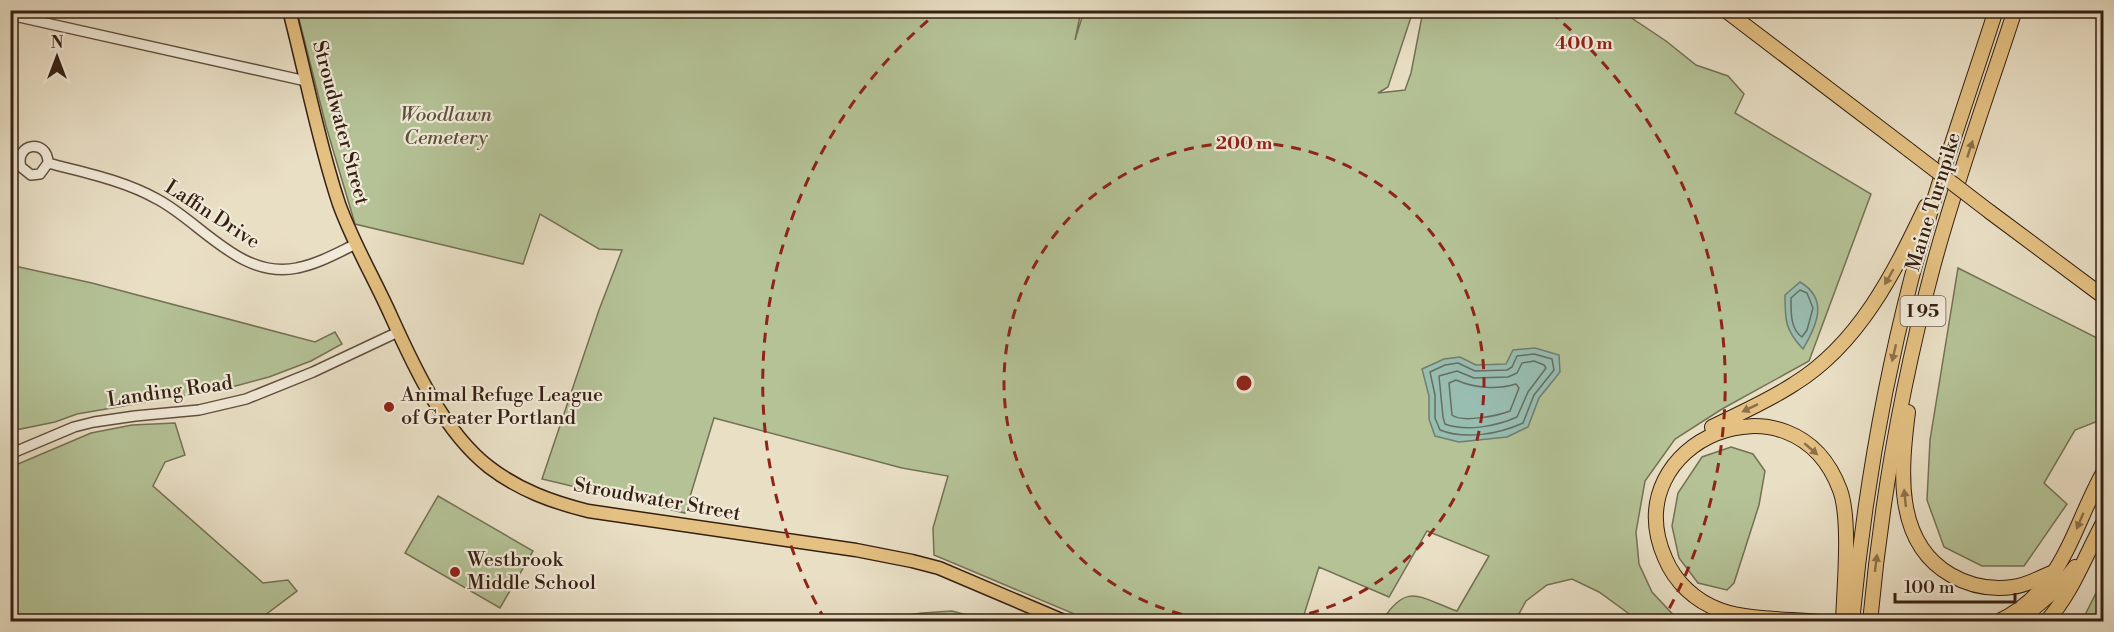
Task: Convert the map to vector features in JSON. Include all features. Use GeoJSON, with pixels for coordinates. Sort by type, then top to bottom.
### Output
{"type":"FeatureCollection","features":[{"type":"Feature","properties":{"kind":"highway"},"geometry":{"type":"LineString","coordinates":[[1725,10],[2103,297]]}},
{"type":"Feature","properties":{"kind":"highway"},"geometry":{"type":"LineString","coordinates":[[1738,10],[1754,32]]}},
{"type":"Feature","properties":{"kind":"highway","name":"Maine Turnpike"},"geometry":{"type":"LineString","coordinates":[[1852,621],[1857,560],[1870,475],[1887,385],[1911,282],[1936,195],[1996,10]]}},
{"type":"Feature","properties":{"kind":"highway","name":"Maine Turnpike"},"geometry":{"type":"LineString","coordinates":[[1870,621],[1891,456],[1906,378],[1946,223],[2015,10]]}},
{"type":"Feature","properties":{"kind":"highway"},"geometry":{"type":"LineString","coordinates":[[1746,621],[1720,617],[1695,604],[1673,585],[1663,569],[1653,542],[1651,522],[1652,503],[1661,476],[1671,459],[1692,439],[1794,384],[1839,347],[1874,302],[1899,261],[1926,206],[1936,195]]}},
{"type":"Feature","properties":{"kind":"highway"},"geometry":{"type":"LineString","coordinates":[[1926,299],[1909,399],[1904,448],[1904,495],[1913,534],[1922,550],[1935,564],[1960,580],[1978,586],[1997,589],[2016,587],[2056,571]]}},
{"type":"Feature","properties":{"kind":"highway"},"geometry":{"type":"LineString","coordinates":[[1819,621],[1731,613],[1704,603],[1682,585],[1670,569],[1659,543],[1658,504],[1663,486],[1672,469],[1699,441],[1725,429],[1754,426],[1782,431],[1808,445],[1822,458],[1841,492],[1845,511],[1843,621]]}},
{"type":"Feature","properties":{"kind":"highway"},"geometry":{"type":"LineString","coordinates":[[1997,621],[2023,607],[2038,594],[2056,571],[2103,471]]}},
{"type":"Feature","properties":{"kind":"highway"},"geometry":{"type":"LineString","coordinates":[[2046,621],[2067,596],[2103,521]]}},
{"type":"Feature","properties":{"kind":"highway"},"geometry":{"type":"LineString","coordinates":[[2013,621],[2045,600],[2059,587],[2092,543]]}},
{"type":"Feature","properties":{"kind":"main road","name":"Stroudwater Street"},"geometry":{"type":"LineString","coordinates":[[289,10],[334,189],[356,244],[416,369],[443,415],[464,442],[489,467],[532,493],[553,502],[588,511],[856,550],[939,568],[1066,621]]}},
{"type":"Feature","properties":{"kind":"street"},"geometry":{"type":"LineString","coordinates":[[10,15],[306,81]]}},
{"type":"Feature","properties":{"kind":"street","name":"Laffin Drive"},"geometry":{"type":"LineString","coordinates":[[48,163],[91,173],[145,193],[171,207],[238,257],[266,268],[295,268],[323,260],[356,244]]}},
{"type":"Feature","properties":{"kind":"street","name":"Landing Road"},"geometry":{"type":"LineString","coordinates":[[10,454],[94,422],[199,410],[246,399],[313,372],[398,333]]}},
{"type":"Feature","properties":{"kind":"green space","name":"Woodlawn Cemetery"},"geometry":{"type":"Polygon","coordinates":[[[297,11],[1081,11],[1075,40],[1084,11],[1413,11],[1388,87],[1378,93],[1405,90],[1411,73],[1423,11],[1621,11],[1666,41],[1696,65],[1728,76],[1744,94],[1735,113],[1871,194],[1809,361],[1722,409],[1675,439],[1645,481],[1636,532],[1639,564],[1652,592],[1679,621],[1631,621],[1632,616],[1599,592],[1572,579],[1547,585],[1526,601],[1515,621],[1382,621],[1399,601],[1407,597],[1424,598],[1457,611],[1489,556],[1427,531],[1389,597],[1319,567],[1302,621],[1091,621],[934,555],[933,528],[948,476],[902,468],[714,418],[685,513],[542,479],[599,310],[622,250],[599,249],[540,214],[523,264],[355,224],[326,126],[297,11]]]}},
{"type":"Feature","properties":{"kind":"green space"},"geometry":{"type":"Polygon","coordinates":[[[10,265],[92,283],[315,342],[335,332],[342,344],[311,361],[269,377],[228,388],[77,414],[55,422],[11,431],[10,265]]]}},
{"type":"Feature","properties":{"kind":"green space"},"geometry":{"type":"Polygon","coordinates":[[[1958,268],[2103,341],[2103,419],[2075,430],[2044,483],[2067,504],[2024,566],[1982,566],[1944,547],[1927,500],[1930,440],[1958,268]]]}},
{"type":"Feature","properties":{"kind":"green space"},"geometry":{"type":"Polygon","coordinates":[[[175,423],[185,455],[165,462],[153,486],[263,583],[288,580],[297,591],[257,621],[11,621],[11,467],[91,433],[132,425],[175,423]]]}},
{"type":"Feature","properties":{"kind":"green space"},"geometry":{"type":"Polygon","coordinates":[[[1731,447],[1753,454],[1765,471],[1759,505],[1734,583],[1727,590],[1698,583],[1679,558],[1672,526],[1678,493],[1702,457],[1731,447]]]}},
{"type":"Feature","properties":{"kind":"green space"},"geometry":{"type":"Polygon","coordinates":[[[438,496],[533,551],[500,608],[405,553],[438,496]]]}},
{"type":"Feature","properties":{"kind":"green space"},"geometry":{"type":"Polygon","coordinates":[[[2103,579],[2103,621],[2082,621],[2103,579]]]}},
{"type":"Feature","properties":{"kind":"green space"},"geometry":{"type":"Polygon","coordinates":[[[952,611],[988,621],[864,621],[922,613],[952,611]]]}},
{"type":"Feature","properties":{"kind":"water"},"geometry":{"type":"Polygon","coordinates":[[[1800,282],[1815,296],[1818,313],[1813,331],[1803,349],[1789,330],[1785,311],[1785,295],[1800,282]]]}},
{"type":"Feature","properties":{"kind":"water"},"geometry":{"type":"Polygon","coordinates":[[[1535,348],[1559,355],[1560,372],[1539,398],[1528,427],[1507,437],[1459,442],[1435,436],[1429,419],[1429,396],[1422,369],[1444,359],[1460,357],[1476,365],[1506,364],[1513,350],[1535,348]]]}},
{"type":"Feature","properties":{"kind":"place","name":"Animal Refuge League of Greater Portland"},"geometry":{"type":"Point","coordinates":[389,407]}},
{"type":"Feature","properties":{"kind":"place","name":"Westbrook Middle School"},"geometry":{"type":"Point","coordinates":[455,572]}}]}
